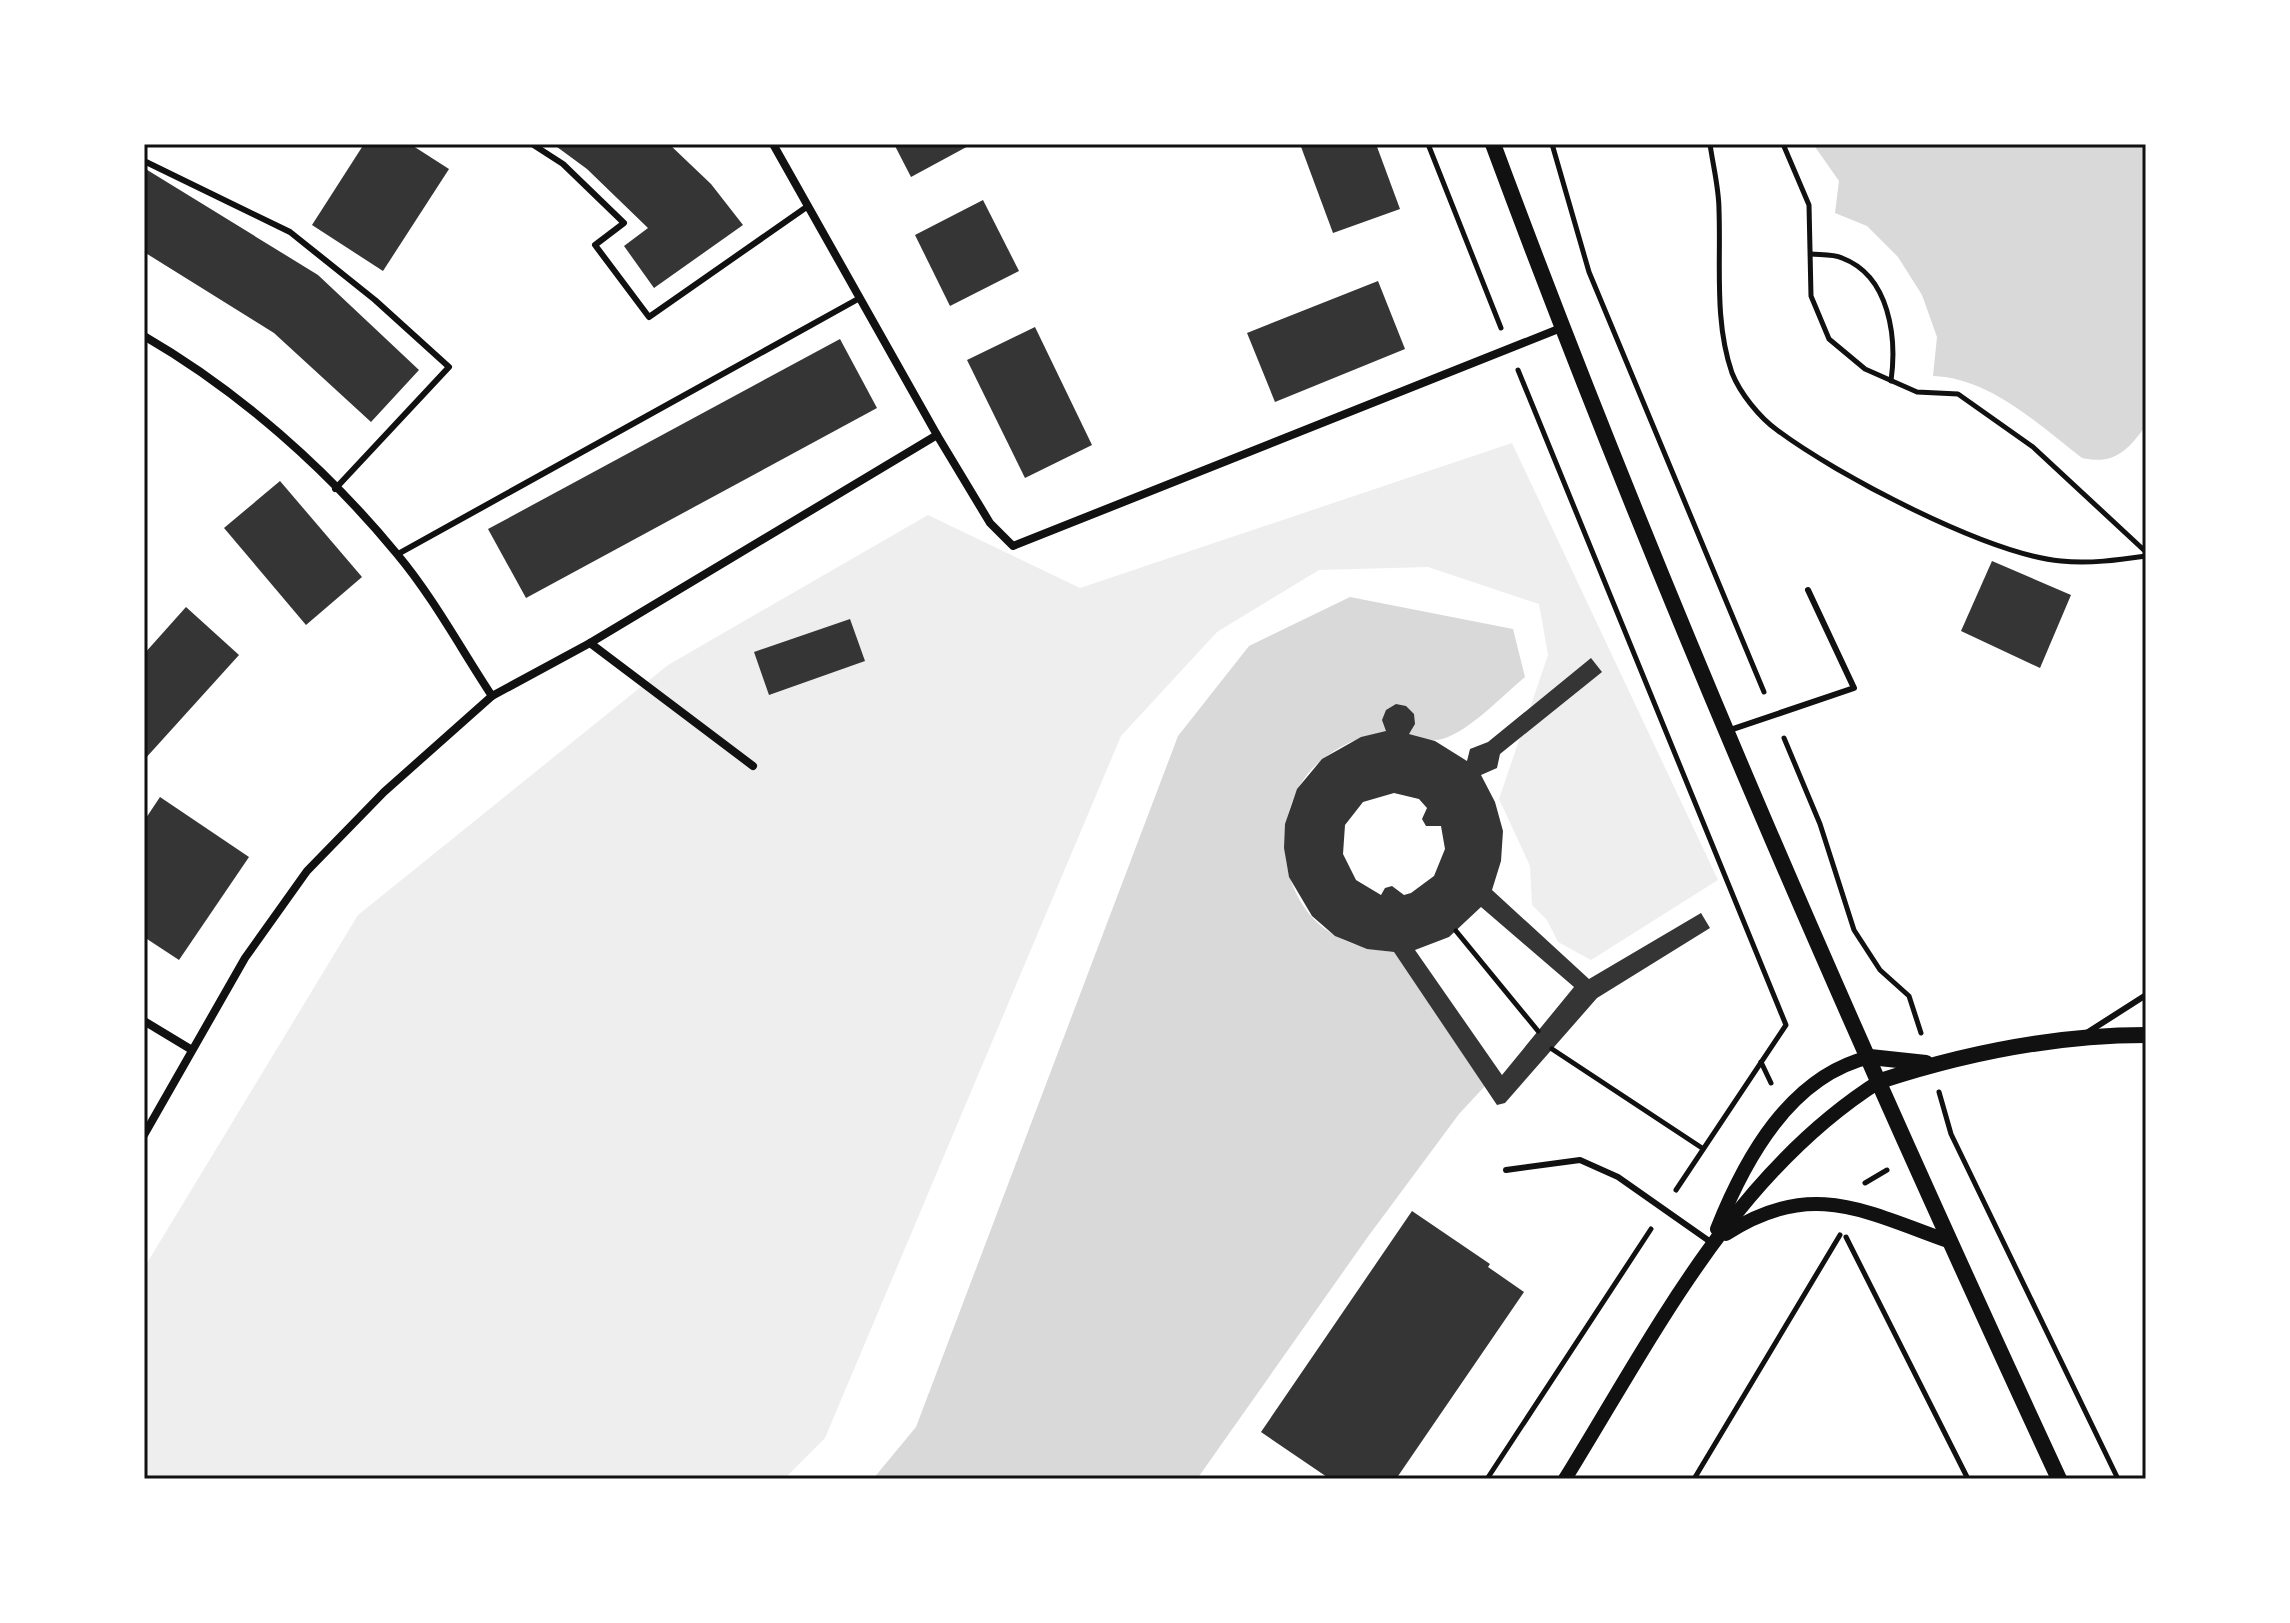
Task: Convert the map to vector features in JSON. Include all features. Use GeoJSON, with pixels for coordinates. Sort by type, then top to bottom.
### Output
{"type":"FeatureCollection","features":[{"type":"Feature","properties":{"kind":"main road"},"geometry":{"type":"LineString","coordinates":[[1493,144],[1561,328],[1727,731],[1948,1241],[2059,1479]]}},
{"type":"Feature","properties":{"kind":"main road"},"geometry":{"type":"LineString","coordinates":[[1880,1081],[1931,1064],[2082,1035],[2146,1035]]}},
{"type":"Feature","properties":{"kind":"main road"},"geometry":{"type":"LineString","coordinates":[[1870,1057],[1931,1064]]}},
{"type":"Feature","properties":{"kind":"street"},"geometry":{"type":"LineString","coordinates":[[773,144],[937,435],[990,523],[1013,546],[1561,328]]}},
{"type":"Feature","properties":{"kind":"street"},"geometry":{"type":"LineString","coordinates":[[144,336],[184,359],[290,442],[398,554],[492,696]]}},
{"type":"Feature","properties":{"kind":"street"},"geometry":{"type":"LineString","coordinates":[[144,1135],[245,958],[307,871],[384,792],[492,696],[590,643],[937,435]]}},
{"type":"Feature","properties":{"kind":"street"},"geometry":{"type":"LineString","coordinates":[[590,643],[753,766]]}},
{"type":"Feature","properties":{"kind":"street"},"geometry":{"type":"LineString","coordinates":[[144,1021],[192,1050]]}},
{"type":"Feature","properties":{"kind":"street"},"geometry":{"type":"LineString","coordinates":[[1712,1243],[1737,1181],[1786,1108],[1829,1074],[1870,1057]]}},
{"type":"Feature","properties":{"kind":"street"},"geometry":{"type":"LineString","coordinates":[[1565,1479],[1712,1243],[1754,1191],[1807,1136],[1880,1081]]}},
{"type":"Feature","properties":{"kind":"street"},"geometry":{"type":"LineString","coordinates":[[1712,1243],[1740,1224],[1776,1209],[1830,1202],[1948,1241]]}},
{"type":"Feature","properties":{"kind":"lane"},"geometry":{"type":"LineString","coordinates":[[532,144],[563,164],[624,223],[595,245],[649,317],[808,206]]}},
{"type":"Feature","properties":{"kind":"lane"},"geometry":{"type":"LineString","coordinates":[[144,161],[290,232],[375,300],[449,367],[335,489]]}},
{"type":"Feature","properties":{"kind":"lane"},"geometry":{"type":"LineString","coordinates":[[398,554],[858,299]]}},
{"type":"Feature","properties":{"kind":"lane"},"geometry":{"type":"LineString","coordinates":[[1727,731],[1854,688],[1808,590]]}},
{"type":"Feature","properties":{"kind":"lane"},"geometry":{"type":"LineString","coordinates":[[2082,1035],[2146,995]]}},
{"type":"Feature","properties":{"kind":"lane"},"geometry":{"type":"LineString","coordinates":[[1506,1170],[1580,1160],[1618,1177],[1712,1243]]}},
{"type":"Feature","properties":{"kind":"path"},"geometry":{"type":"LineString","coordinates":[[1428,144],[1786,1025],[1702,1148],[1487,1479]]}},
{"type":"Feature","properties":{"kind":"path"},"geometry":{"type":"LineString","coordinates":[[1552,144],[1589,272],[1820,824],[1854,930],[1880,970],[1909,996],[1951,1134],[2118,1479]]}},
{"type":"Feature","properties":{"kind":"path"},"geometry":{"type":"LineString","coordinates":[[1710,144],[1719,206],[1720,312],[1732,374],[1749,401],[1774,428],[1877,489],[1937,520],[1993,543],[2060,561],[2108,561],[2146,554]]}},
{"type":"Feature","properties":{"kind":"path"},"geometry":{"type":"LineString","coordinates":[[1783,144],[1809,205],[1811,296],[1829,339],[1865,369],[1891,381],[1917,392],[1958,394],[2033,447],[2146,554]]}},
{"type":"Feature","properties":{"kind":"path"},"geometry":{"type":"LineString","coordinates":[[1811,254],[1842,258],[1865,274],[1881,296],[1892,326],[1895,352],[1891,381]]}},
{"type":"Feature","properties":{"kind":"path"},"geometry":{"type":"LineString","coordinates":[[1456,931],[1538,1031]]}},
{"type":"Feature","properties":{"kind":"path"},"geometry":{"type":"LineString","coordinates":[[1552,1049],[1702,1148]]}},
{"type":"Feature","properties":{"kind":"path"},"geometry":{"type":"LineString","coordinates":[[1694,1479],[1842,1230],[1968,1479]]}},
{"type":"Feature","properties":{"kind":"shaded area"},"geometry":{"type":"Polygon","coordinates":[[[1813,144],[2146,144],[2146,425],[2133,442],[2112,457],[2082,458],[1994,394],[1954,379],[1933,376],[1937,337],[1922,295],[1898,257],[1867,226],[1835,213],[1839,181],[1813,144]]]}},
{"type":"Feature","properties":{"kind":"shaded area"},"geometry":{"type":"Polygon","coordinates":[[[1512,443],[1718,880],[1591,960],[1558,942],[1547,920],[1532,905],[1530,866],[1499,799],[1548,655],[1539,604],[1428,567],[1319,570],[1217,632],[1121,736],[825,1438],[784,1479],[144,1479],[144,1268],[358,915],[668,665],[928,515],[1080,588],[1512,443]]]}},
{"type":"Feature","properties":{"kind":"shaded area"},"geometry":{"type":"Polygon","coordinates":[[[1350,597],[1513,629],[1525,677],[1495,704],[1448,737],[1434,740],[1385,733],[1363,737],[1342,746],[1305,777],[1293,800],[1286,824],[1285,850],[1290,876],[1300,900],[1315,920],[1350,942],[1394,952],[1485,1086],[1459,1114],[1367,1238],[1197,1479],[873,1479],[916,1427],[1178,736],[1249,646],[1350,597]]]}},
{"type":"Feature","properties":{"kind":"building"},"geometry":{"type":"Polygon","coordinates":[[[364,144],[410,144],[449,169],[383,271],[312,225],[364,144]]]}},
{"type":"Feature","properties":{"kind":"building"},"geometry":{"type":"Polygon","coordinates":[[[553,144],[669,144],[711,184],[743,225],[654,288],[624,246],[648,228],[587,169],[553,144]]]}},
{"type":"Feature","properties":{"kind":"building"},"geometry":{"type":"Polygon","coordinates":[[[894,144],[972,144],[911,177],[894,144]]]}},
{"type":"Feature","properties":{"kind":"building"},"geometry":{"type":"Polygon","coordinates":[[[1300,144],[1376,144],[1400,209],[1333,233],[1300,144]]]}},
{"type":"Feature","properties":{"kind":"building"},"geometry":{"type":"Polygon","coordinates":[[[144,168],[318,275],[419,370],[371,422],[274,333],[144,252],[144,168]]]}},
{"type":"Feature","properties":{"kind":"building"},"geometry":{"type":"Polygon","coordinates":[[[983,200],[1019,271],[950,306],[915,235],[983,200]]]}},
{"type":"Feature","properties":{"kind":"building"},"geometry":{"type":"Polygon","coordinates":[[[1378,281],[1405,349],[1275,402],[1247,333],[1378,281]]]}},
{"type":"Feature","properties":{"kind":"building"},"geometry":{"type":"Polygon","coordinates":[[[1035,327],[1092,445],[1025,478],[967,360],[1035,327]]]}},
{"type":"Feature","properties":{"kind":"building"},"geometry":{"type":"Polygon","coordinates":[[[840,339],[877,408],[526,598],[488,529],[840,339]]]}},
{"type":"Feature","properties":{"kind":"building"},"geometry":{"type":"Polygon","coordinates":[[[280,481],[362,577],[306,625],[224,528],[280,481]]]}},
{"type":"Feature","properties":{"kind":"building"},"geometry":{"type":"Polygon","coordinates":[[[1992,561],[2071,595],[2040,668],[1961,631],[1992,561]]]}},
{"type":"Feature","properties":{"kind":"building"},"geometry":{"type":"Polygon","coordinates":[[[186,607],[239,655],[144,760],[144,654],[186,607]]]}},
{"type":"Feature","properties":{"kind":"building"},"geometry":{"type":"Polygon","coordinates":[[[850,619],[865,661],[769,695],[754,652],[850,619]]]}},
{"type":"Feature","properties":{"kind":"building"},"geometry":{"type":"Polygon","coordinates":[[[1591,658],[1602,672],[1500,754],[1497,768],[1481,775],[1495,802],[1503,831],[1501,861],[1492,890],[1589,979],[1701,913],[1710,928],[1597,998],[1505,1103],[1497,1105],[1394,952],[1367,949],[1335,936],[1312,916],[1289,877],[1284,848],[1285,824],[1297,789],[1322,759],[1361,737],[1386,731],[1382,720],[1386,710],[1396,704],[1406,706],[1414,714],[1415,724],[1409,734],[1435,741],[1467,761],[1470,749],[1488,742],[1591,658]],[[1394,793],[1363,802],[1345,825],[1343,854],[1356,880],[1381,895],[1385,888],[1392,886],[1404,895],[1411,893],[1434,876],[1445,849],[1441,826],[1426,826],[1422,819],[1427,808],[1419,799],[1394,793]],[[1481,907],[1449,937],[1415,950],[1502,1075],[1574,987],[1481,907]]]}},
{"type":"Feature","properties":{"kind":"building"},"geometry":{"type":"Polygon","coordinates":[[[160,797],[249,857],[179,960],[144,937],[144,821],[160,797]]]}},
{"type":"Feature","properties":{"kind":"building"},"geometry":{"type":"Polygon","coordinates":[[[1412,1211],[1490,1264],[1488,1267],[1524,1292],[1396,1479],[1330,1479],[1261,1432],[1412,1211]]]}}]}
